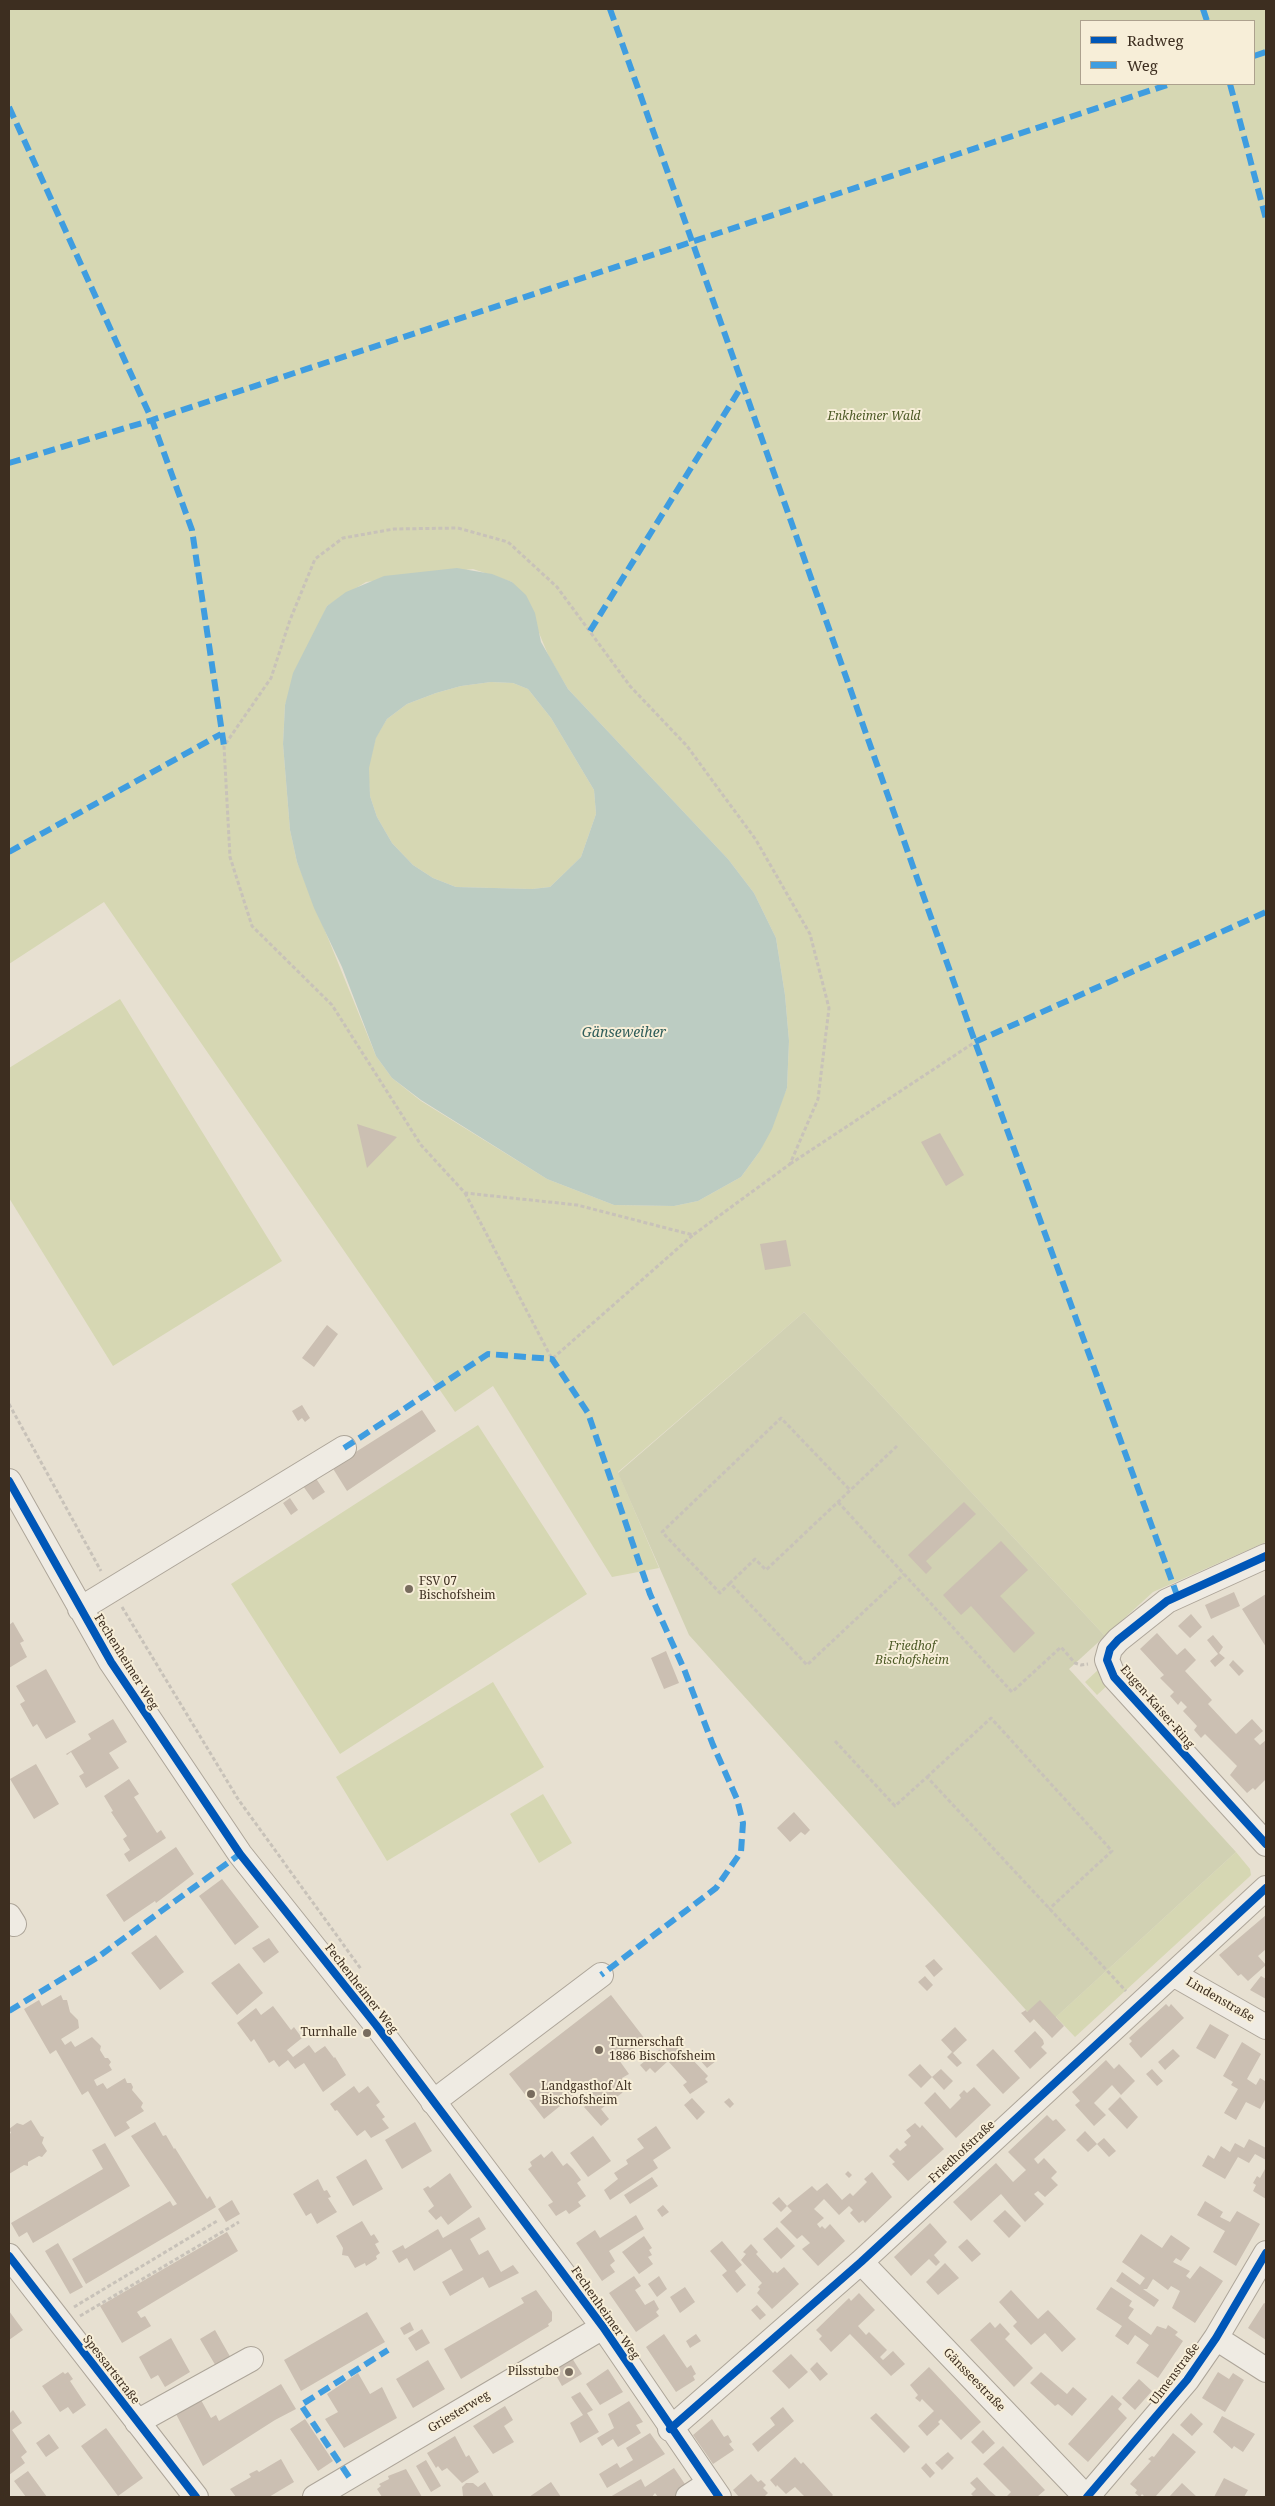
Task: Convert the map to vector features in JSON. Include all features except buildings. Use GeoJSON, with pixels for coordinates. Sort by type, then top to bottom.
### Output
{"type":"FeatureCollection","features":[{"type":"Feature","properties":{"kind":"street"},"geometry":{"type":"LineString","coordinates":[[80,1609],[344,1448]]}},
{"type":"Feature","properties":{"kind":"street","name":"Fechenheimer Weg"},"geometry":{"type":"LineString","coordinates":[[9,1481],[80,1609],[134,1699],[240,1854],[433,2102],[603,2327],[670,2429],[714,2491]]}},
{"type":"Feature","properties":{"kind":"street","name":"Eugen-Kaiser-Ring"},"geometry":{"type":"LineString","coordinates":[[1266,1556],[1167,1601],[1118,1640],[1110,1649],[1107,1660],[1114,1677],[1266,1844]]}},
{"type":"Feature","properties":{"kind":"street","name":"Friedhofstraße"},"geometry":{"type":"LineString","coordinates":[[670,2429],[861,2262],[1139,2003],[1266,1888]]}},
{"type":"Feature","properties":{"kind":"street"},"geometry":{"type":"LineString","coordinates":[[433,2102],[601,1974]]}},
{"type":"Feature","properties":{"kind":"street","name":"Lindenstraße"},"geometry":{"type":"LineString","coordinates":[[1173,1974],[1266,2027]]}},
{"type":"Feature","properties":{"kind":"street","name":"Ulmenstraße"},"geometry":{"type":"LineString","coordinates":[[1087,2497],[1165,2408],[1216,2338],[1266,2252]]}},
{"type":"Feature","properties":{"kind":"street","name":"Spessartstraße"},"geometry":{"type":"LineString","coordinates":[[9,2256],[196,2497]]}},
{"type":"Feature","properties":{"kind":"street","name":"Gänsseestraße"},"geometry":{"type":"LineString","coordinates":[[861,2262],[1087,2497]]}},
{"type":"Feature","properties":{"kind":"street","name":"Griesterweg"},"geometry":{"type":"LineString","coordinates":[[315,2497],[349,2489],[603,2327]]}},
{"type":"Feature","properties":{"kind":"street"},"geometry":{"type":"LineString","coordinates":[[1216,2338],[1266,2370]]}},
{"type":"Feature","properties":{"kind":"street"},"geometry":{"type":"LineString","coordinates":[[137,2422],[251,2359]]}},
{"type":"Feature","properties":{"kind":"street"},"geometry":{"type":"LineString","coordinates":[[688,2497],[714,2491]]}},
{"type":"Feature","properties":{"kind":"path"},"geometry":{"type":"LineString","coordinates":[[790,1164],[818,1098],[828,1008],[810,934],[756,840],[687,746],[630,686],[557,587],[508,542],[458,528],[394,529],[343,538],[315,559],[290,620],[271,678],[224,746],[230,857],[252,926],[332,1005],[421,1145],[466,1193],[552,1359],[694,1235],[790,1164],[974,1042]]}},
{"type":"Feature","properties":{"kind":"path"},"geometry":{"type":"LineString","coordinates":[[466,1193],[578,1205],[694,1235]]}},
{"type":"Feature","properties":{"kind":"path"},"geometry":{"type":"LineString","coordinates":[[9,1404],[112,1591],[173,1694],[238,1798],[367,1977]]}},
{"type":"Feature","properties":{"kind":"path"},"geometry":{"type":"LineString","coordinates":[[850,1490],[781,1418],[662,1532],[720,1592],[755,1559],[766,1570],[897,1446]]}},
{"type":"Feature","properties":{"kind":"path"},"geometry":{"type":"LineString","coordinates":[[838,1502],[1012,1692],[1061,1647],[1080,1666],[1107,1660]]}},
{"type":"Feature","properties":{"kind":"path"},"geometry":{"type":"LineString","coordinates":[[730,1583],[807,1665],[904,1574]]}},
{"type":"Feature","properties":{"kind":"path"},"geometry":{"type":"LineString","coordinates":[[835,1741],[895,1806],[991,1718],[1112,1851],[1049,1909]]}},
{"type":"Feature","properties":{"kind":"path"},"geometry":{"type":"LineString","coordinates":[[928,1777],[1049,1909],[1139,2003]]}},
{"type":"Feature","properties":{"kind":"path"},"geometry":{"type":"LineString","coordinates":[[59,2322],[217,2221]]}},
{"type":"Feature","properties":{"kind":"path"},"geometry":{"type":"LineString","coordinates":[[59,2322],[239,2222]]}},
{"type":"Feature","properties":{"kind":"green space","name":"Enkheimer Wald"},"geometry":{"type":"Polygon","coordinates":[[[9,9],[1266,9],[1266,1542],[1153,1592],[1105,1636],[804,1312],[618,1472],[659,1568],[612,1577],[493,1386],[455,1412],[104,902],[9,964],[9,9]],[[473,569],[366,582],[327,606],[285,705],[283,744],[290,830],[297,862],[376,1056],[392,1078],[421,1101],[547,1179],[614,1205],[674,1206],[698,1201],[741,1177],[760,1151],[787,1088],[789,1041],[785,995],[776,938],[754,893],[728,859],[568,689],[549,657],[537,628],[512,582],[473,569]]]}},
{"type":"Feature","properties":{"kind":"green space"},"geometry":{"type":"Polygon","coordinates":[[[491,682],[513,683],[528,689],[551,718],[594,790],[596,814],[581,857],[550,887],[532,889],[456,887],[433,878],[413,865],[392,843],[377,817],[370,796],[368,768],[376,737],[387,719],[407,704],[436,693],[461,686],[491,682]]]}},
{"type":"Feature","properties":{"kind":"green space"},"geometry":{"type":"Polygon","coordinates":[[[120,999],[282,1261],[113,1366],[9,1198],[9,1068],[120,999]]]}},
{"type":"Feature","properties":{"kind":"green space","name":"Friedhof Bischofsheim"},"geometry":{"type":"Polygon","coordinates":[[[804,1312],[1105,1636],[1069,1669],[1236,1852],[1043,2029],[689,1635],[618,1473],[804,1312]]]}},
{"type":"Feature","properties":{"kind":"green space","name":"FSV 07 Bischofsheim"},"geometry":{"type":"Polygon","coordinates":[[[478,1425],[587,1594],[340,1754],[231,1584],[478,1425]]]}},
{"type":"Feature","properties":{"kind":"green space"},"geometry":{"type":"Polygon","coordinates":[[[1098,1670],[1110,1683],[1097,1695],[1085,1682],[1098,1670]]]}},
{"type":"Feature","properties":{"kind":"green space"},"geometry":{"type":"Polygon","coordinates":[[[493,1682],[544,1767],[387,1861],[336,1777],[493,1682]]]}},
{"type":"Feature","properties":{"kind":"green space"},"geometry":{"type":"Polygon","coordinates":[[[543,1794],[572,1843],[539,1863],[510,1814],[543,1794]]]}},
{"type":"Feature","properties":{"kind":"green space"},"geometry":{"type":"Polygon","coordinates":[[[1236,1852],[1250,1869],[1251,1875],[1075,2037],[1056,2017],[1236,1852]]]}},
{"type":"Feature","properties":{"kind":"water","name":"Gänseweiher"},"geometry":{"type":"Polygon","coordinates":[[[457,568],[492,574],[512,582],[526,595],[535,613],[541,642],[568,689],[728,859],[754,893],[776,938],[785,995],[789,1041],[787,1088],[772,1129],[760,1151],[741,1177],[698,1201],[674,1206],[614,1205],[547,1179],[421,1100],[392,1078],[376,1056],[342,967],[314,908],[297,862],[290,830],[283,744],[285,705],[293,673],[327,606],[346,592],[384,576],[457,568]],[[491,682],[461,686],[407,704],[387,719],[376,738],[369,768],[370,796],[377,817],[392,843],[413,865],[433,878],[456,887],[532,889],[550,887],[581,857],[596,814],[594,790],[551,718],[528,689],[513,683],[491,682]]]}},
{"type":"Feature","properties":{"kind":"marked path"},"geometry":{"type":"LineString","coordinates":[[610,9],[975,1042],[1177,1595]]}},
{"type":"Feature","properties":{"kind":"marked path"},"geometry":{"type":"LineString","coordinates":[[1203,9],[1207,20]]}},
{"type":"Feature","properties":{"kind":"marked path"},"geometry":{"type":"LineString","coordinates":[[1255,56],[1266,52]]}},
{"type":"Feature","properties":{"kind":"marked path"},"geometry":{"type":"LineString","coordinates":[[9,463],[152,420],[1167,85]]}},
{"type":"Feature","properties":{"kind":"marked path"},"geometry":{"type":"LineString","coordinates":[[1230,85],[1266,219]]}},
{"type":"Feature","properties":{"kind":"marked path"},"geometry":{"type":"LineString","coordinates":[[9,107],[152,420],[192,530],[224,746]]}},
{"type":"Feature","properties":{"kind":"marked path"},"geometry":{"type":"LineString","coordinates":[[590,631],[743,384]]}},
{"type":"Feature","properties":{"kind":"marked path"},"geometry":{"type":"LineString","coordinates":[[9,852],[221,734]]}},
{"type":"Feature","properties":{"kind":"marked path"},"geometry":{"type":"LineString","coordinates":[[975,1042],[1266,912]]}},
{"type":"Feature","properties":{"kind":"marked path"},"geometry":{"type":"LineString","coordinates":[[344,1448],[488,1354],[552,1359],[588,1413],[650,1594],[684,1669],[713,1745],[737,1799],[743,1823],[741,1852],[716,1888],[601,1975]]}},
{"type":"Feature","properties":{"kind":"marked path"},"geometry":{"type":"LineString","coordinates":[[9,2011],[98,1957],[240,1854]]}},
{"type":"Feature","properties":{"kind":"marked path"},"geometry":{"type":"LineString","coordinates":[[349,2477],[301,2405],[388,2350]]}},
{"type":"Feature","properties":{"kind":"cycle path"},"geometry":{"type":"LineString","coordinates":[[9,1481],[111,1662],[240,1854],[376,2025],[603,2327],[719,2497]]}},
{"type":"Feature","properties":{"kind":"cycle path"},"geometry":{"type":"LineString","coordinates":[[1266,1556],[1167,1601],[1118,1640],[1110,1649],[1107,1660],[1114,1677],[1266,1844]]}},
{"type":"Feature","properties":{"kind":"cycle path"},"geometry":{"type":"LineString","coordinates":[[670,2429],[861,2262],[1266,1888]]}},
{"type":"Feature","properties":{"kind":"cycle path"},"geometry":{"type":"LineString","coordinates":[[1087,2497],[1187,2380],[1216,2338],[1266,2253]]}},
{"type":"Feature","properties":{"kind":"cycle path"},"geometry":{"type":"LineString","coordinates":[[9,2256],[196,2497]]}},
{"type":"Feature","properties":{"kind":"place","name":"FSV 07 Bischofsheim"},"geometry":{"type":"Point","coordinates":[409,1589]}},
{"type":"Feature","properties":{"kind":"place","name":"Turnhalle"},"geometry":{"type":"Point","coordinates":[367,2033]}},
{"type":"Feature","properties":{"kind":"place","name":"Turnerschaft 1886 Bischofsheim"},"geometry":{"type":"Point","coordinates":[599,2050]}},
{"type":"Feature","properties":{"kind":"place","name":"Landgasthof Alt Bischofsheim"},"geometry":{"type":"Point","coordinates":[531,2094]}},
{"type":"Feature","properties":{"kind":"place","name":"Pilsstube"},"geometry":{"type":"Point","coordinates":[569,2372]}}]}
